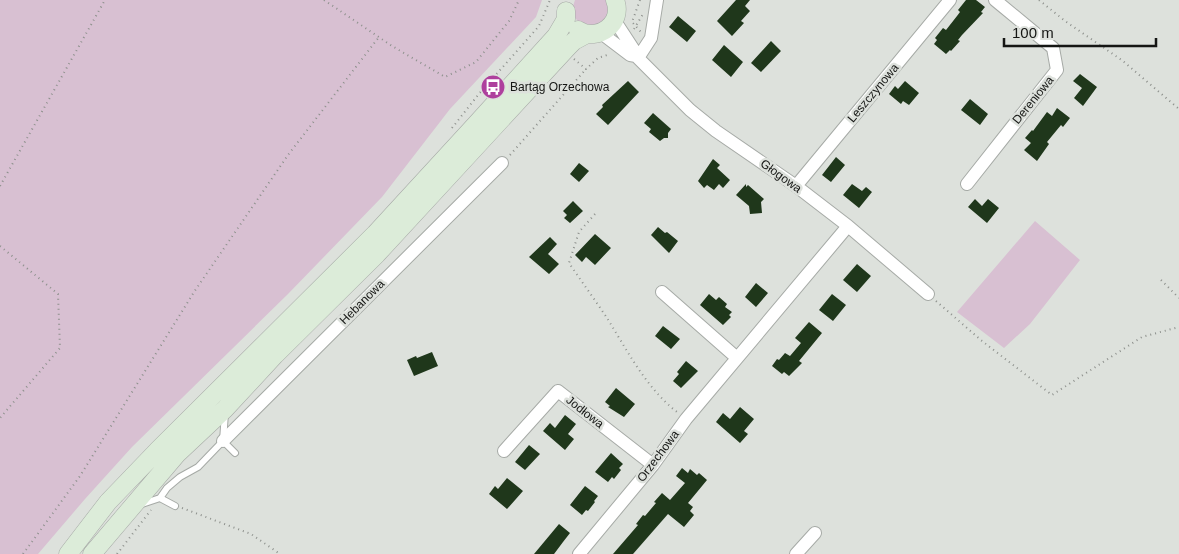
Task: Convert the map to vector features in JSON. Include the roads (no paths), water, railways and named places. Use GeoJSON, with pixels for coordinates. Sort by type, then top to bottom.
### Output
{"type":"FeatureCollection","features":[{"type":"Feature","properties":{"kind":"main road"},"geometry":{"type":"LineString","coordinates":[[567,6],[571,24],[581,32],[609,15]]}},
{"type":"Feature","properties":{"kind":"main road"},"geometry":{"type":"LineString","coordinates":[[68,554],[108,502],[375,234],[477,124],[556,36],[566,19],[567,6]]}},
{"type":"Feature","properties":{"kind":"main road"},"geometry":{"type":"LineString","coordinates":[[92,554],[177,454],[225,410],[275,355],[424,204],[574,41],[609,15]]}},
{"type":"Feature","properties":{"kind":"street"},"geometry":{"type":"LineString","coordinates":[[637,57],[651,38],[657,0]]}},
{"type":"Feature","properties":{"kind":"street","name":"Leszczynowa"},"geometry":{"type":"LineString","coordinates":[[796,186],[950,0]]}},
{"type":"Feature","properties":{"kind":"street","name":"Dereniowa"},"geometry":{"type":"LineString","coordinates":[[967,184],[1057,70],[1053,48],[995,0]]}},
{"type":"Feature","properties":{"kind":"street","name":"Głogowa"},"geometry":{"type":"LineString","coordinates":[[609,15],[630,55],[637,57],[690,110],[716,131],[796,186],[848,226],[928,294]]}},
{"type":"Feature","properties":{"kind":"street","name":"Hebanowa"},"geometry":{"type":"LineString","coordinates":[[223,441],[502,164]]}},
{"type":"Feature","properties":{"kind":"street","name":"Orzechowa"},"geometry":{"type":"LineString","coordinates":[[579,554],[653,465],[686,419],[848,226]]}},
{"type":"Feature","properties":{"kind":"street"},"geometry":{"type":"LineString","coordinates":[[662,292],[737,358]]}},
{"type":"Feature","properties":{"kind":"street","name":"Jodłowa"},"geometry":{"type":"LineString","coordinates":[[504,451],[558,391],[653,465]]}},
{"type":"Feature","properties":{"kind":"street"},"geometry":{"type":"LineString","coordinates":[[796,554],[815,533]]}},
{"type":"Feature","properties":{"kind":"lane"},"geometry":{"type":"LineString","coordinates":[[131,508],[160,498],[167,488],[180,477],[198,467],[223,441],[225,410]]}},
{"type":"Feature","properties":{"kind":"lane"},"geometry":{"type":"LineString","coordinates":[[223,441],[235,454]]}},
{"type":"Feature","properties":{"kind":"lane"},"geometry":{"type":"LineString","coordinates":[[160,498],[175,506]]}},
{"type":"Feature","properties":{"kind":"place","name":"Bartąg Orzechowa"},"geometry":{"type":"Point","coordinates":[493,87]}}]}
